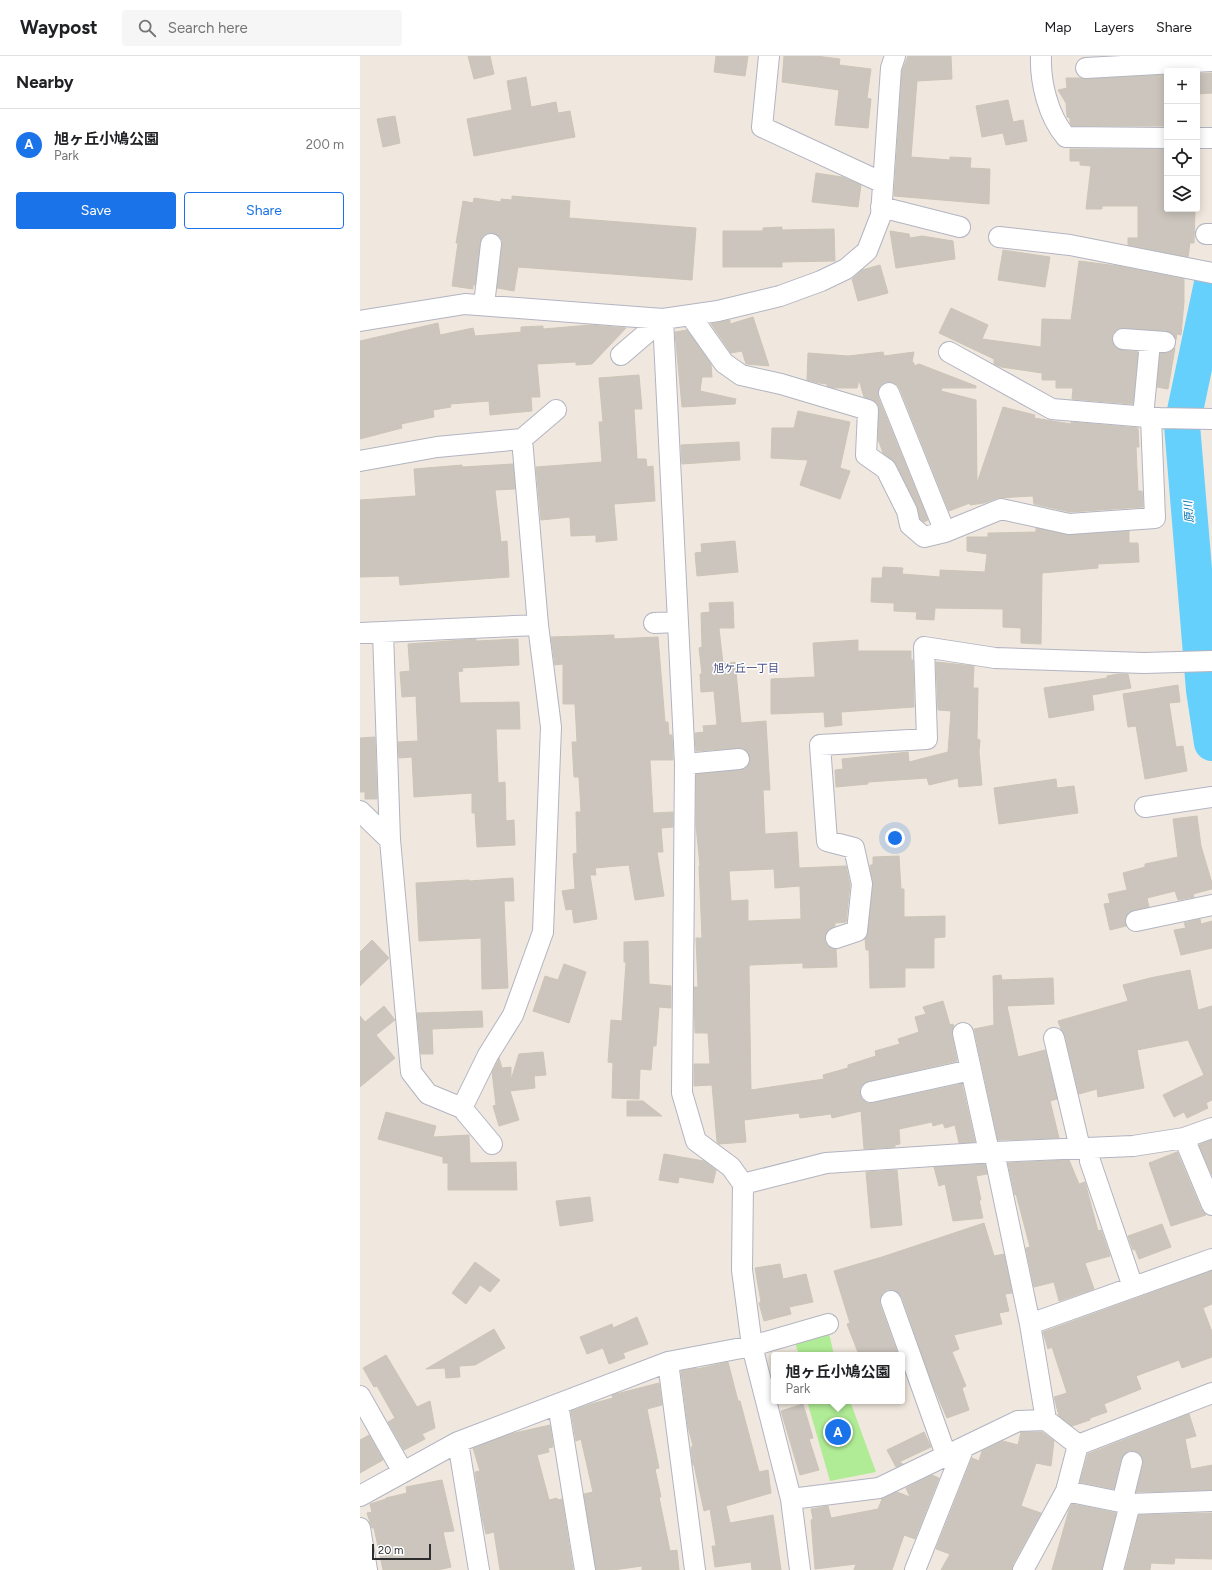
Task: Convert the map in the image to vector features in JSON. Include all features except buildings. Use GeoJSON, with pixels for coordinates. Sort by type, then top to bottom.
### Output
{"type":"FeatureCollection","features":[{"type":"Feature","properties":{"kind":"street"},"geometry":{"type":"LineString","coordinates":[[769,56],[762,127],[883,183]]}},
{"type":"Feature","properties":{"kind":"street"},"geometry":{"type":"LineString","coordinates":[[360,321],[466,304],[663,319],[718,311],[780,296],[821,281],[846,269],[867,251],[881,215],[891,68],[895,56]]}},
{"type":"Feature","properties":{"kind":"street"},"geometry":{"type":"LineString","coordinates":[[1041,56],[1040,70],[1044,93],[1060,130],[1066,136],[1164,138]]}},
{"type":"Feature","properties":{"kind":"street"},"geometry":{"type":"LineString","coordinates":[[1086,68],[1184,67],[1212,61]]}},
{"type":"Feature","properties":{"kind":"street"},"geometry":{"type":"LineString","coordinates":[[1200,138],[1212,138]]}},
{"type":"Feature","properties":{"kind":"street"},"geometry":{"type":"LineString","coordinates":[[882,207],[960,226]]}},
{"type":"Feature","properties":{"kind":"street"},"geometry":{"type":"LineString","coordinates":[[999,237],[1070,245],[1212,273]]}},
{"type":"Feature","properties":{"kind":"street"},"geometry":{"type":"LineString","coordinates":[[484,305],[491,244]]}},
{"type":"Feature","properties":{"kind":"street"},"geometry":{"type":"LineString","coordinates":[[690,315],[724,362],[741,375],[782,384],[868,410],[866,455],[886,469],[907,511],[910,526],[924,537],[945,532],[1001,509],[1069,524],[1155,518],[1147,417],[1158,342],[1123,339]]}},
{"type":"Feature","properties":{"kind":"street"},"geometry":{"type":"LineString","coordinates":[[621,355],[663,319]]}},
{"type":"Feature","properties":{"kind":"street"},"geometry":{"type":"LineString","coordinates":[[663,319],[685,764],[682,1093],[696,1141],[731,1167],[743,1184],[742,1270],[752,1346],[791,1499],[800,1570]]}},
{"type":"Feature","properties":{"kind":"street"},"geometry":{"type":"LineString","coordinates":[[949,352],[1052,409],[1147,417],[1212,419]]}},
{"type":"Feature","properties":{"kind":"street"},"geometry":{"type":"LineString","coordinates":[[889,393],[945,532]]}},
{"type":"Feature","properties":{"kind":"street"},"geometry":{"type":"LineString","coordinates":[[360,461],[437,447],[522,439],[556,410]]}},
{"type":"Feature","properties":{"kind":"street"},"geometry":{"type":"LineString","coordinates":[[462,1108],[488,1055],[513,1015],[543,932],[551,726],[538,625],[522,439]]}},
{"type":"Feature","properties":{"kind":"street"},"geometry":{"type":"LineString","coordinates":[[654,623],[677,622]]}},
{"type":"Feature","properties":{"kind":"street"},"geometry":{"type":"LineString","coordinates":[[360,633],[538,625]]}},
{"type":"Feature","properties":{"kind":"street"},"geometry":{"type":"LineString","coordinates":[[383,632],[390,840],[411,1072],[428,1094],[462,1108],[492,1144]]}},
{"type":"Feature","properties":{"kind":"street"},"geometry":{"type":"LineString","coordinates":[[836,938],[857,931],[862,884],[854,848],[827,842],[820,745],[927,739],[924,647],[995,658],[1144,663],[1212,661]]}},
{"type":"Feature","properties":{"kind":"street"},"geometry":{"type":"LineString","coordinates":[[685,764],[739,759]]}},
{"type":"Feature","properties":{"kind":"street"},"geometry":{"type":"LineString","coordinates":[[1145,807],[1205,798]]}},
{"type":"Feature","properties":{"kind":"street"},"geometry":{"type":"LineString","coordinates":[[360,811],[390,840]]}},
{"type":"Feature","properties":{"kind":"street"},"geometry":{"type":"LineString","coordinates":[[1136,921],[1212,905]]}},
{"type":"Feature","properties":{"kind":"street"},"geometry":{"type":"LineString","coordinates":[[963,1033],[1030,1324],[1046,1420]]}},
{"type":"Feature","properties":{"kind":"street"},"geometry":{"type":"LineString","coordinates":[[1054,1038],[1085,1155],[1133,1287]]}},
{"type":"Feature","properties":{"kind":"street"},"geometry":{"type":"LineString","coordinates":[[871,1092],[971,1070]]}},
{"type":"Feature","properties":{"kind":"street"},"geometry":{"type":"LineString","coordinates":[[743,1184],[826,1163],[991,1152],[1085,1155],[1184,1138],[1212,1128]]}},
{"type":"Feature","properties":{"kind":"street"},"geometry":{"type":"LineString","coordinates":[[1184,1138],[1212,1205]]}},
{"type":"Feature","properties":{"kind":"street"},"geometry":{"type":"LineString","coordinates":[[1030,1324],[1212,1259]]}},
{"type":"Feature","properties":{"kind":"street"},"geometry":{"type":"LineString","coordinates":[[891,1301],[955,1451],[915,1570]]}},
{"type":"Feature","properties":{"kind":"street"},"geometry":{"type":"LineString","coordinates":[[360,1496],[458,1442],[668,1362],[752,1346],[828,1324]]}},
{"type":"Feature","properties":{"kind":"street"},"geometry":{"type":"LineString","coordinates":[[668,1362],[695,1570]]}},
{"type":"Feature","properties":{"kind":"street"},"geometry":{"type":"LineString","coordinates":[[1078,1445],[1212,1393]]}},
{"type":"Feature","properties":{"kind":"street"},"geometry":{"type":"LineString","coordinates":[[360,1396],[404,1472]]}},
{"type":"Feature","properties":{"kind":"street"},"geometry":{"type":"LineString","coordinates":[[558,1404],[585,1570]]}},
{"type":"Feature","properties":{"kind":"street"},"geometry":{"type":"LineString","coordinates":[[791,1499],[879,1488],[1018,1421],[1046,1420],[1078,1445]]}},
{"type":"Feature","properties":{"kind":"street"},"geometry":{"type":"LineString","coordinates":[[458,1442],[479,1570]]}},
{"type":"Feature","properties":{"kind":"street"},"geometry":{"type":"LineString","coordinates":[[1023,1570],[1066,1491],[1078,1445]]}},
{"type":"Feature","properties":{"kind":"street"},"geometry":{"type":"LineString","coordinates":[[1113,1570],[1126,1504],[1132,1462]]}},
{"type":"Feature","properties":{"kind":"street"},"geometry":{"type":"LineString","coordinates":[[1066,1491],[1126,1504],[1212,1501]]}},
{"type":"Feature","properties":{"kind":"street"},"geometry":{"type":"LineString","coordinates":[[360,1528],[367,1570]]}},
{"type":"Feature","properties":{"kind":"green space"},"geometry":{"type":"Polygon","coordinates":[[[829,1333],[833,1352],[798,1352],[795,1343],[829,1333]]]}},
{"type":"Feature","properties":{"kind":"green space"},"geometry":{"type":"Polygon","coordinates":[[[808,1404],[851,1404],[876,1472],[830,1481],[808,1404]]]}},
{"type":"Feature","properties":{"kind":"waterway","name":"原川"},"geometry":{"type":"LineString","coordinates":[[1212,283],[1182,425],[1204,690],[1212,743]]}},
{"type":"Feature","properties":{"kind":"place","name":"旭ヶ丘小鳩公園"},"geometry":{"type":"Point","coordinates":[838,1432]}},
{"type":"Feature","properties":{"kind":"district","name":"旭ケ丘一丁目"},"geometry":{"type":"Point","coordinates":[746,668]}}]}
